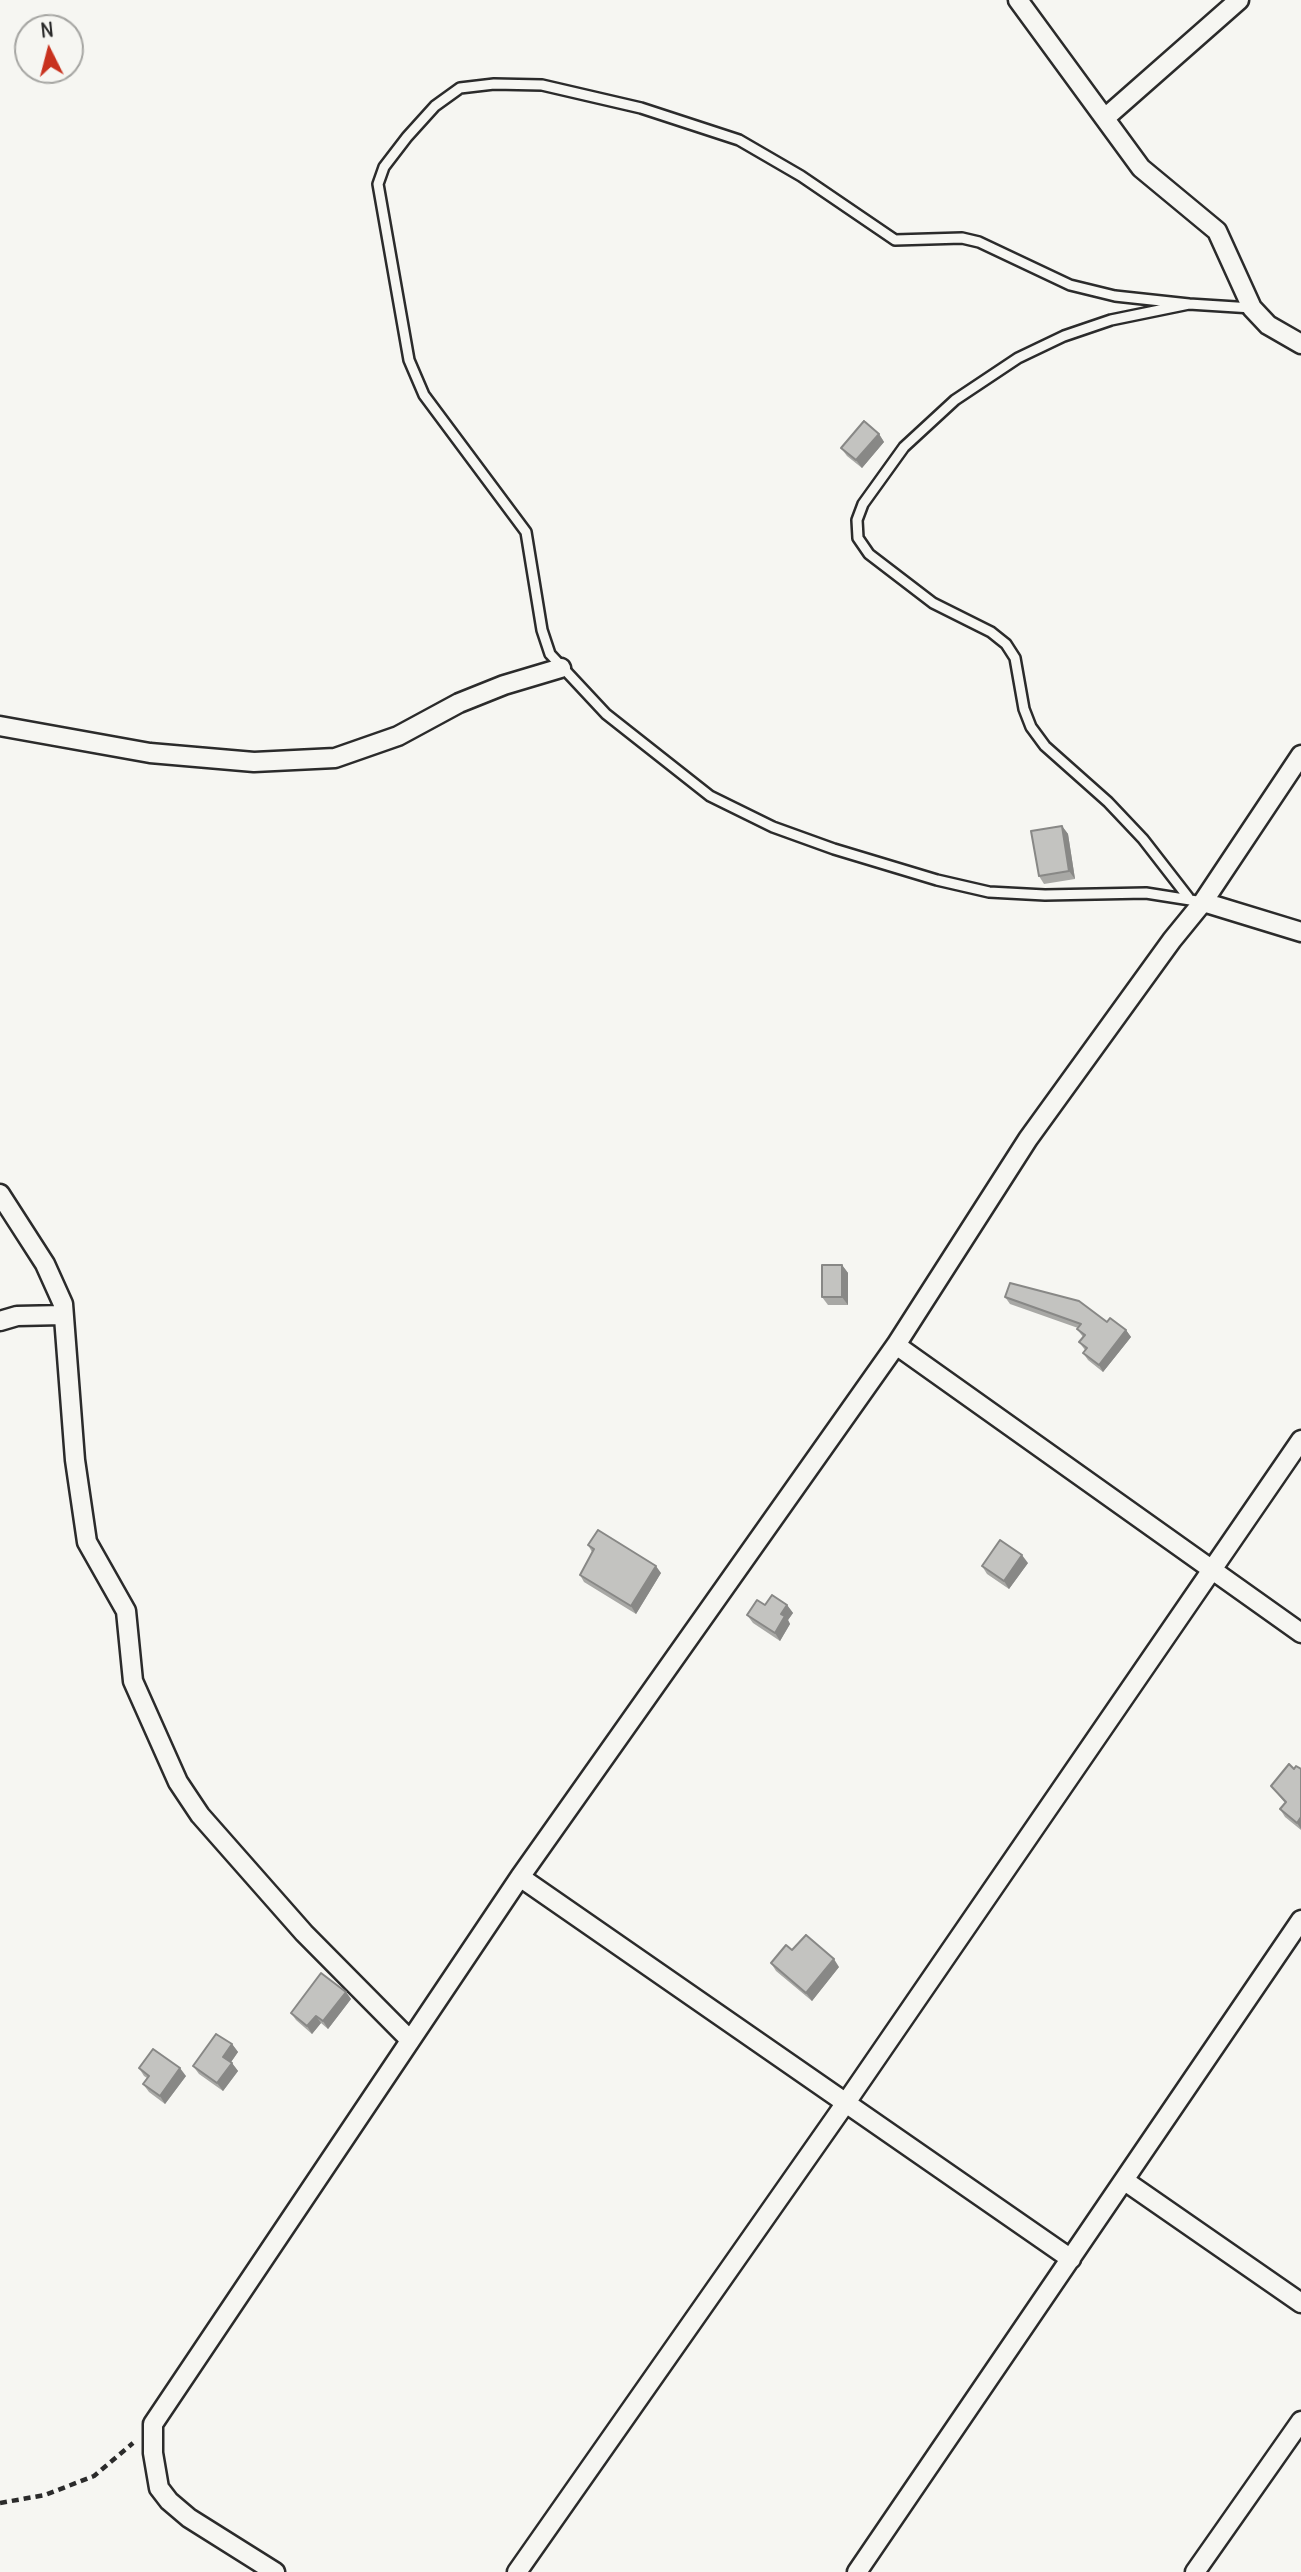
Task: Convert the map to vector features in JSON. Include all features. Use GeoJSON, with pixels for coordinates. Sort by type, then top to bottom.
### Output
{"type":"FeatureCollection","features":[{"type":"Feature","properties":{"kind":"street"},"geometry":{"type":"LineString","coordinates":[[1018,0],[1142,168],[1217,231],[1252,308],[1268,325],[1301,344]]}},
{"type":"Feature","properties":{"kind":"street"},"geometry":{"type":"LineString","coordinates":[[1105,118],[1239,0]]}},
{"type":"Feature","properties":{"kind":"street"},"geometry":{"type":"LineString","coordinates":[[0,726],[150,753],[254,762],[335,758],[398,736],[459,703],[504,685],[561,668]]}},
{"type":"Feature","properties":{"kind":"street"},"geometry":{"type":"LineString","coordinates":[[275,2572],[189,2518],[169,2501],[159,2488],[153,2453],[153,2424],[520,1877],[896,1345],[1028,1139],[1301,755]]}},
{"type":"Feature","properties":{"kind":"street"},"geometry":{"type":"LineString","coordinates":[[1196,900],[1301,932]]}},
{"type":"Feature","properties":{"kind":"street"},"geometry":{"type":"LineString","coordinates":[[0,1194],[46,1264],[63,1304],[75,1460],[87,1542],[120,1596],[126,1611],[133,1681],[178,1782],[200,1815],[295,1923],[410,2040]]}},
{"type":"Feature","properties":{"kind":"street"},"geometry":{"type":"LineString","coordinates":[[0,1321],[17,1316],[64,1315]]}},
{"type":"Feature","properties":{"kind":"street"},"geometry":{"type":"LineString","coordinates":[[896,1345],[1301,1633]]}},
{"type":"Feature","properties":{"kind":"street"},"geometry":{"type":"LineString","coordinates":[[517,2572],[845,2104],[1301,1440]]}},
{"type":"Feature","properties":{"kind":"street"},"geometry":{"type":"LineString","coordinates":[[520,1877],[1070,2259]]}},
{"type":"Feature","properties":{"kind":"street"},"geometry":{"type":"LineString","coordinates":[[857,2572],[1301,1920]]}},
{"type":"Feature","properties":{"kind":"street"},"geometry":{"type":"LineString","coordinates":[[1125,2181],[1301,2303]]}},
{"type":"Feature","properties":{"kind":"street"},"geometry":{"type":"LineString","coordinates":[[1195,2572],[1301,2421]]}},
{"type":"Feature","properties":{"kind":"lane"},"geometry":{"type":"LineString","coordinates":[[1196,900],[1100,892],[1045,895],[989,892],[924,876],[773,827],[710,796],[652,753],[561,668],[550,654],[542,630],[526,532],[424,395],[409,360],[400,322],[378,184],[384,167],[407,137],[435,106],[460,88],[494,84],[542,85],[642,108],[738,140],[802,176],[895,240],[962,237],[979,242],[1070,285],[1115,296],[1252,308]]}},
{"type":"Feature","properties":{"kind":"lane"},"geometry":{"type":"LineString","coordinates":[[1189,304],[1111,320],[1064,335],[1018,358],[956,400],[904,447],[869,495],[857,520],[858,538],[869,554],[933,603],[991,632],[1006,644],[1014,658],[1024,709],[1031,727],[1045,746],[1108,802],[1196,900]]}},
{"type":"Feature","properties":{"kind":"path"},"geometry":{"type":"LineString","coordinates":[[0,2503],[46,2495],[94,2476],[120,2457],[153,2424]]}},
{"type":"Feature","properties":{"kind":"building"},"geometry":{"type":"Polygon","coordinates":[[[864,421],[879,434],[856,460],[841,448],[864,421]]]}},
{"type":"Feature","properties":{"kind":"building"},"geometry":{"type":"Polygon","coordinates":[[[1062,826],[1069,871],[1039,876],[1031,831],[1062,826]]]}},
{"type":"Feature","properties":{"kind":"building"},"geometry":{"type":"Polygon","coordinates":[[[822,1265],[842,1265],[842,1297],[822,1297],[822,1265]]]}},
{"type":"Feature","properties":{"kind":"building"},"geometry":{"type":"Polygon","coordinates":[[[1010,1283],[1079,1301],[1107,1322],[1110,1318],[1126,1330],[1099,1365],[1083,1353],[1087,1348],[1079,1342],[1085,1335],[1077,1329],[1081,1324],[1005,1297],[1010,1283]]]}},
{"type":"Feature","properties":{"kind":"building"},"geometry":{"type":"Polygon","coordinates":[[[598,1530],[656,1566],[631,1606],[580,1575],[594,1549],[588,1545],[598,1530]]]}},
{"type":"Feature","properties":{"kind":"building"},"geometry":{"type":"Polygon","coordinates":[[[1000,1540],[1022,1555],[1004,1581],[982,1566],[1000,1540]]]}},
{"type":"Feature","properties":{"kind":"building"},"geometry":{"type":"Polygon","coordinates":[[[772,1595],[787,1605],[781,1614],[785,1616],[775,1633],[747,1615],[757,1600],[765,1605],[772,1595]]]}},
{"type":"Feature","properties":{"kind":"building"},"geometry":{"type":"Polygon","coordinates":[[[1289,1764],[1294,1769],[1296,1766],[1301,1769],[1301,1817],[1297,1823],[1280,1809],[1286,1802],[1271,1786],[1289,1764]]]}},
{"type":"Feature","properties":{"kind":"building"},"geometry":{"type":"Polygon","coordinates":[[[806,1935],[834,1959],[806,1993],[771,1963],[786,1945],[792,1950],[806,1935]]]}},
{"type":"Feature","properties":{"kind":"building"},"geometry":{"type":"Polygon","coordinates":[[[321,1973],[346,1992],[323,2021],[316,2016],[307,2026],[291,2013],[321,1973]]]}},
{"type":"Feature","properties":{"kind":"building"},"geometry":{"type":"Polygon","coordinates":[[[216,2034],[232,2044],[223,2057],[232,2063],[217,2083],[193,2066],[216,2034]]]}},
{"type":"Feature","properties":{"kind":"building"},"geometry":{"type":"Polygon","coordinates":[[[153,2049],[180,2068],[160,2096],[143,2084],[149,2076],[139,2068],[153,2049]]]}}]}
